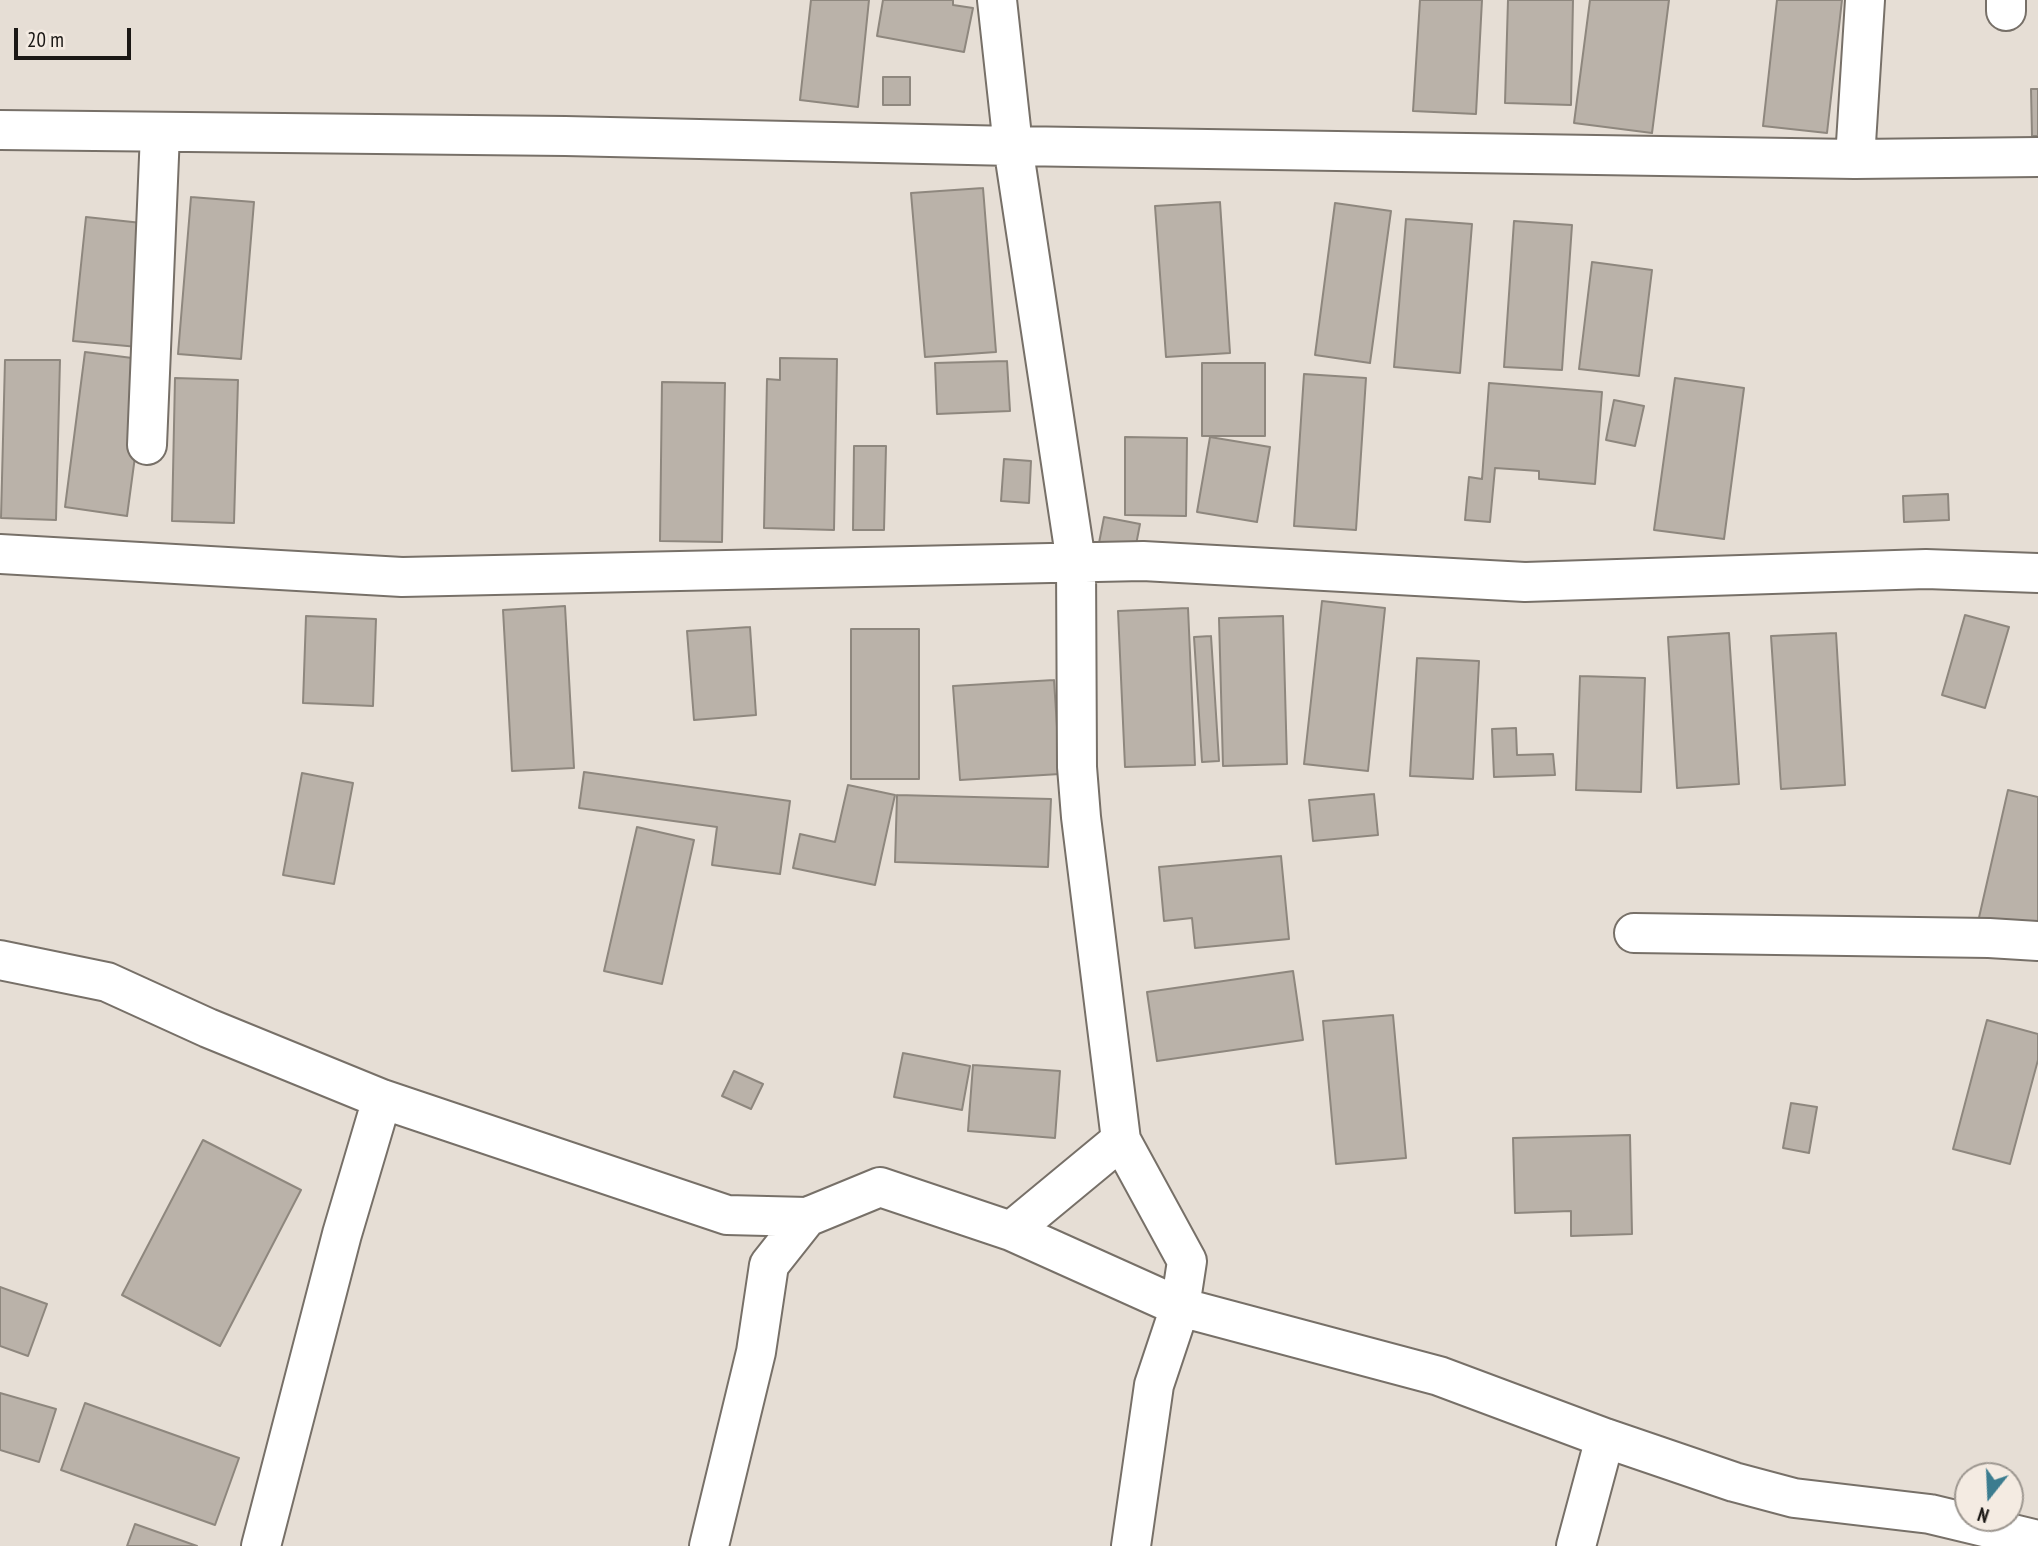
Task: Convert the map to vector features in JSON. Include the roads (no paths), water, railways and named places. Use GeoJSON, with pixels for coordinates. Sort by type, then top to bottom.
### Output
{"type":"FeatureCollection","features":[{"type":"Feature","properties":{"kind":"street"},"geometry":{"type":"LineString","coordinates":[[997,0],[1013,146],[1076,562],[1077,767],[1121,1140],[1187,1261],[1180,1307],[1154,1385],[1131,1546]]}},
{"type":"Feature","properties":{"kind":"street"},"geometry":{"type":"LineString","coordinates":[[1855,159],[1865,0]]}},
{"type":"Feature","properties":{"kind":"street"},"geometry":{"type":"LineString","coordinates":[[0,130],[565,136],[1855,159],[2038,157]]}},
{"type":"Feature","properties":{"kind":"street"},"geometry":{"type":"LineString","coordinates":[[147,445],[160,133]]}},
{"type":"Feature","properties":{"kind":"street"},"geometry":{"type":"LineString","coordinates":[[0,554],[402,577],[1143,561],[1525,582],[1926,569],[2038,573]]}},
{"type":"Feature","properties":{"kind":"street"},"geometry":{"type":"LineString","coordinates":[[1634,933],[2038,941]]}},
{"type":"Feature","properties":{"kind":"street"},"geometry":{"type":"LineString","coordinates":[[0,960],[107,982],[208,1028],[382,1098],[727,1215],[807,1217],[880,1187],[1011,1231],[1180,1307],[1439,1376],[1605,1438],[1734,1482],[1794,1498],[1930,1514],[2038,1540]]}},
{"type":"Feature","properties":{"kind":"street"},"geometry":{"type":"LineString","coordinates":[[261,1546],[342,1234],[382,1098]]}},
{"type":"Feature","properties":{"kind":"street"},"geometry":{"type":"LineString","coordinates":[[1011,1231],[1121,1140]]}},
{"type":"Feature","properties":{"kind":"street"},"geometry":{"type":"LineString","coordinates":[[709,1546],[756,1352],[769,1265],[807,1217]]}},
{"type":"Feature","properties":{"kind":"street"},"geometry":{"type":"LineString","coordinates":[[1576,1546],[1605,1438]]}}]}
